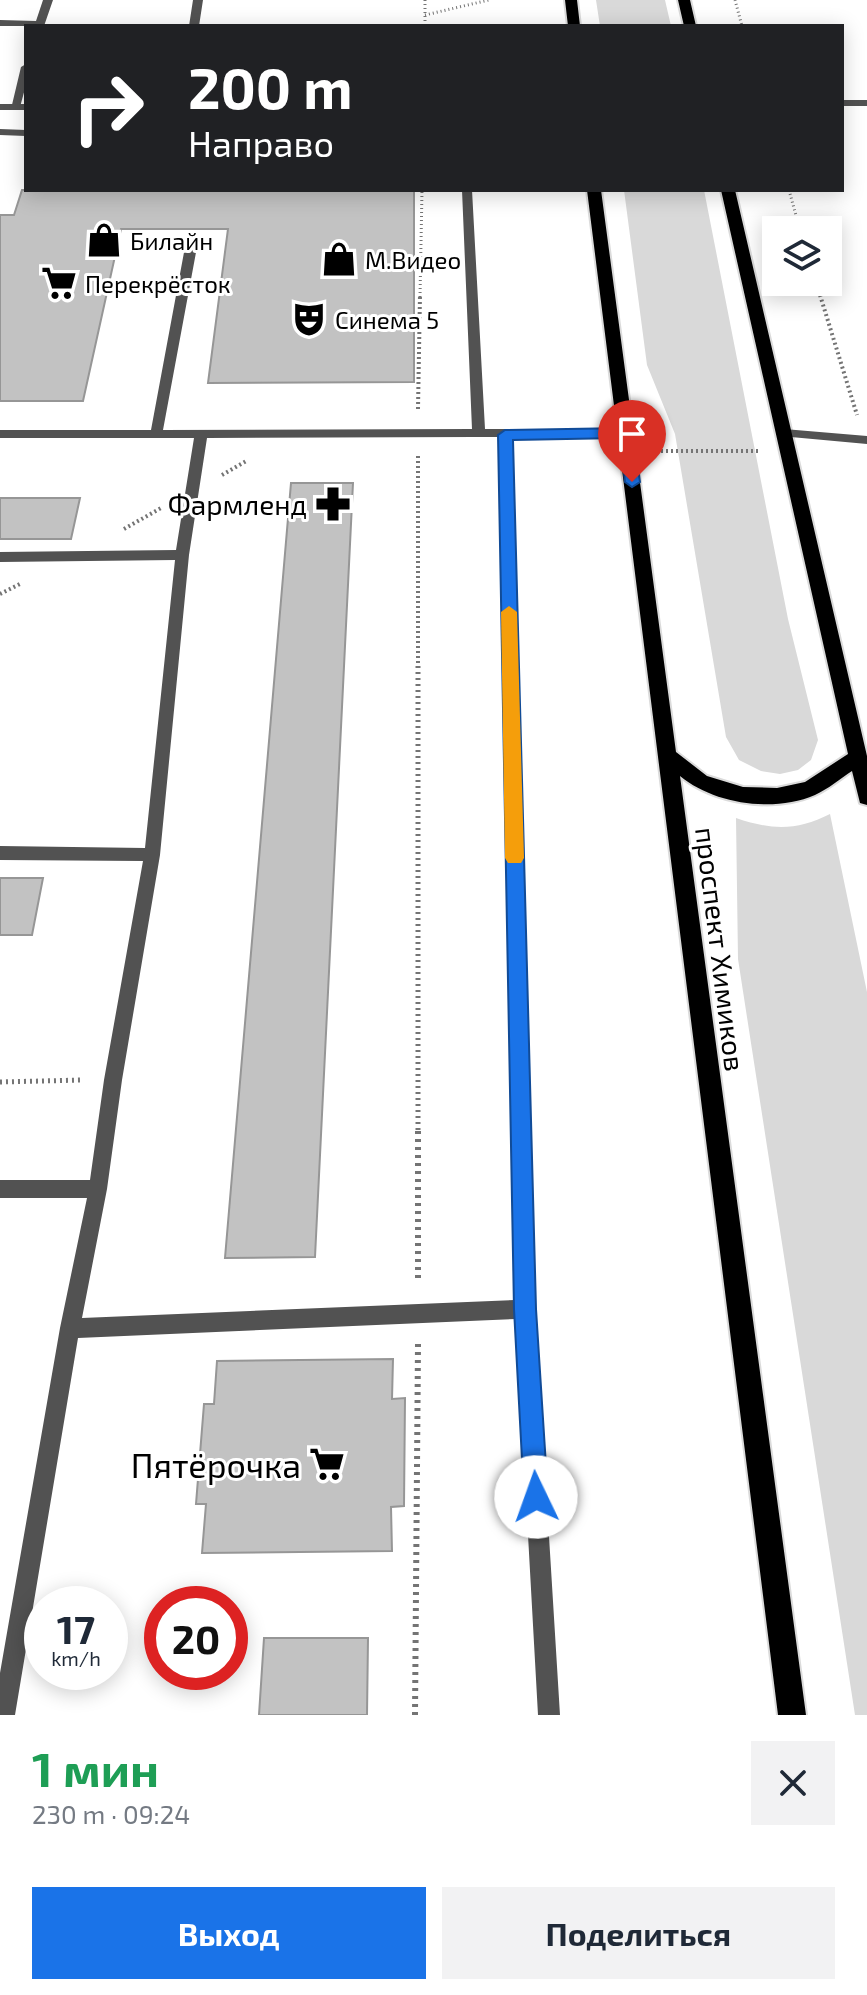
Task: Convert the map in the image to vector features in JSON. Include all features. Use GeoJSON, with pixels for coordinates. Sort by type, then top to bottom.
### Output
{"type":"FeatureCollection","features":[{"type":"Feature","properties":{"kind":"main road"},"geometry":{"type":"LineString","coordinates":[[571,0],[574,24]]}},
{"type":"Feature","properties":{"kind":"main road"},"geometry":{"type":"LineString","coordinates":[[684,0],[690,24]]}},
{"type":"Feature","properties":{"kind":"main road","name":"проспект Химиков"},"geometry":{"type":"LineString","coordinates":[[594,192],[792,1715]]}},
{"type":"Feature","properties":{"kind":"main road"},"geometry":{"type":"LineString","coordinates":[[728,192],[867,797]]}},
{"type":"Feature","properties":{"kind":"main road"},"geometry":{"type":"LineString","coordinates":[[668,756],[701,782],[743,795],[777,796],[810,789],[858,757]]}},
{"type":"Feature","properties":{"kind":"street"},"geometry":{"type":"LineString","coordinates":[[40,24],[48,0]]}},
{"type":"Feature","properties":{"kind":"street"},"geometry":{"type":"LineString","coordinates":[[194,24],[198,0]]}},
{"type":"Feature","properties":{"kind":"street"},"geometry":{"type":"LineString","coordinates":[[0,23],[24,24]]}},
{"type":"Feature","properties":{"kind":"street"},"geometry":{"type":"LineString","coordinates":[[0,107],[20,107],[24,80]]}},
{"type":"Feature","properties":{"kind":"street"},"geometry":{"type":"LineString","coordinates":[[844,103],[867,103]]}},
{"type":"Feature","properties":{"kind":"street"},"geometry":{"type":"LineString","coordinates":[[0,132],[24,133]]}},
{"type":"Feature","properties":{"kind":"street"},"geometry":{"type":"LineString","coordinates":[[467,192],[479,435]]}},
{"type":"Feature","properties":{"kind":"street"},"geometry":{"type":"LineString","coordinates":[[156,434],[191,247]]}},
{"type":"Feature","properties":{"kind":"street"},"geometry":{"type":"LineString","coordinates":[[4,1715],[70,1328],[98,1189],[113,1080],[152,855],[182,555],[201,433]]}},
{"type":"Feature","properties":{"kind":"street"},"geometry":{"type":"LineString","coordinates":[[0,434],[626,433]]}},
{"type":"Feature","properties":{"kind":"street"},"geometry":{"type":"LineString","coordinates":[[784,433],[865,439]]}},
{"type":"Feature","properties":{"kind":"street"},"geometry":{"type":"LineString","coordinates":[[505,435],[525,1309],[549,1715]]}},
{"type":"Feature","properties":{"kind":"street"},"geometry":{"type":"LineString","coordinates":[[0,557],[182,555]]}},
{"type":"Feature","properties":{"kind":"street"},"geometry":{"type":"LineString","coordinates":[[0,853],[152,855]]}},
{"type":"Feature","properties":{"kind":"street"},"geometry":{"type":"LineString","coordinates":[[0,1189],[98,1189]]}},
{"type":"Feature","properties":{"kind":"street"},"geometry":{"type":"LineString","coordinates":[[70,1328],[525,1309]]}},
{"type":"Feature","properties":{"kind":"path"},"geometry":{"type":"LineString","coordinates":[[425,0],[425,24]]}},
{"type":"Feature","properties":{"kind":"path"},"geometry":{"type":"LineString","coordinates":[[425,15],[489,0]]}},
{"type":"Feature","properties":{"kind":"path"},"geometry":{"type":"LineString","coordinates":[[735,0],[741,24]]}},
{"type":"Feature","properties":{"kind":"path"},"geometry":{"type":"LineString","coordinates":[[790,192],[796,216]]}},
{"type":"Feature","properties":{"kind":"path"},"geometry":{"type":"LineString","coordinates":[[820,296],[865,439]]}},
{"type":"Feature","properties":{"kind":"path"},"geometry":{"type":"LineString","coordinates":[[415,1715],[418,446]]}},
{"type":"Feature","properties":{"kind":"path"},"geometry":{"type":"LineString","coordinates":[[0,1082],[113,1080]]}},
{"type":"Feature","properties":{"kind":"shaded area"},"geometry":{"type":"Polygon","coordinates":[[[596,0],[665,0],[671,24],[600,24],[596,0]]]}},
{"type":"Feature","properties":{"kind":"shaded area"},"geometry":{"type":"Polygon","coordinates":[[[624,192],[704,192],[788,619],[818,740],[811,760],[798,770],[780,774],[761,771],[739,760],[726,737],[675,434],[647,365],[624,192]]]}},
{"type":"Feature","properties":{"kind":"shaded area"},"geometry":{"type":"Polygon","coordinates":[[[830,814],[867,992],[867,1715],[855,1715],[738,959],[736,818],[784,827],[818,820],[830,814]]]}},
{"type":"Feature","properties":{"kind":"building"},"geometry":{"type":"Polygon","coordinates":[[[22,190],[414,192],[414,382],[208,383],[228,229],[121,229],[83,401],[0,401],[0,215],[14,215],[22,190]]]}},
{"type":"Feature","properties":{"kind":"building"},"geometry":{"type":"Polygon","coordinates":[[[291,483],[353,483],[315,1257],[225,1258],[291,483]]]}},
{"type":"Feature","properties":{"kind":"building"},"geometry":{"type":"Polygon","coordinates":[[[0,498],[80,498],[71,539],[0,539],[0,498]]]}},
{"type":"Feature","properties":{"kind":"building"},"geometry":{"type":"Polygon","coordinates":[[[0,878],[43,878],[32,935],[0,935],[0,878]]]}},
{"type":"Feature","properties":{"kind":"building"},"geometry":{"type":"Polygon","coordinates":[[[393,1359],[392,1399],[405,1398],[404,1506],[391,1507],[392,1551],[202,1553],[206,1504],[196,1504],[204,1404],[214,1404],[217,1361],[393,1359]]]}},
{"type":"Feature","properties":{"kind":"building"},"geometry":{"type":"Polygon","coordinates":[[[264,1638],[368,1638],[367,1715],[259,1715],[264,1638]]]}},
{"type":"Feature","properties":{"kind":"slow traffic"},"geometry":{"type":"LineString","coordinates":[[509,612],[514,858]]}},
{"type":"Feature","properties":{"kind":"place","name":"Билайн"},"geometry":{"type":"Point","coordinates":[104,240]}},
{"type":"Feature","properties":{"kind":"place","name":"М.Видео"},"geometry":{"type":"Point","coordinates":[339,259]}},
{"type":"Feature","properties":{"kind":"place","name":"Перекрёсток"},"geometry":{"type":"Point","coordinates":[59,283]}},
{"type":"Feature","properties":{"kind":"place","name":"Синема 5"},"geometry":{"type":"Point","coordinates":[309,319]}},
{"type":"Feature","properties":{"kind":"place","name":"Фармленд"},"geometry":{"type":"Point","coordinates":[333,504]}},
{"type":"Feature","properties":{"kind":"place","name":"Пятёрочка"},"geometry":{"type":"Point","coordinates":[327,1464]}},
{"type":"Feature","properties":{"kind":"route"},"geometry":{"type":"LineString","coordinates":[[536,1497],[525,1309],[505,435],[626,433],[632,482]]}}]}
